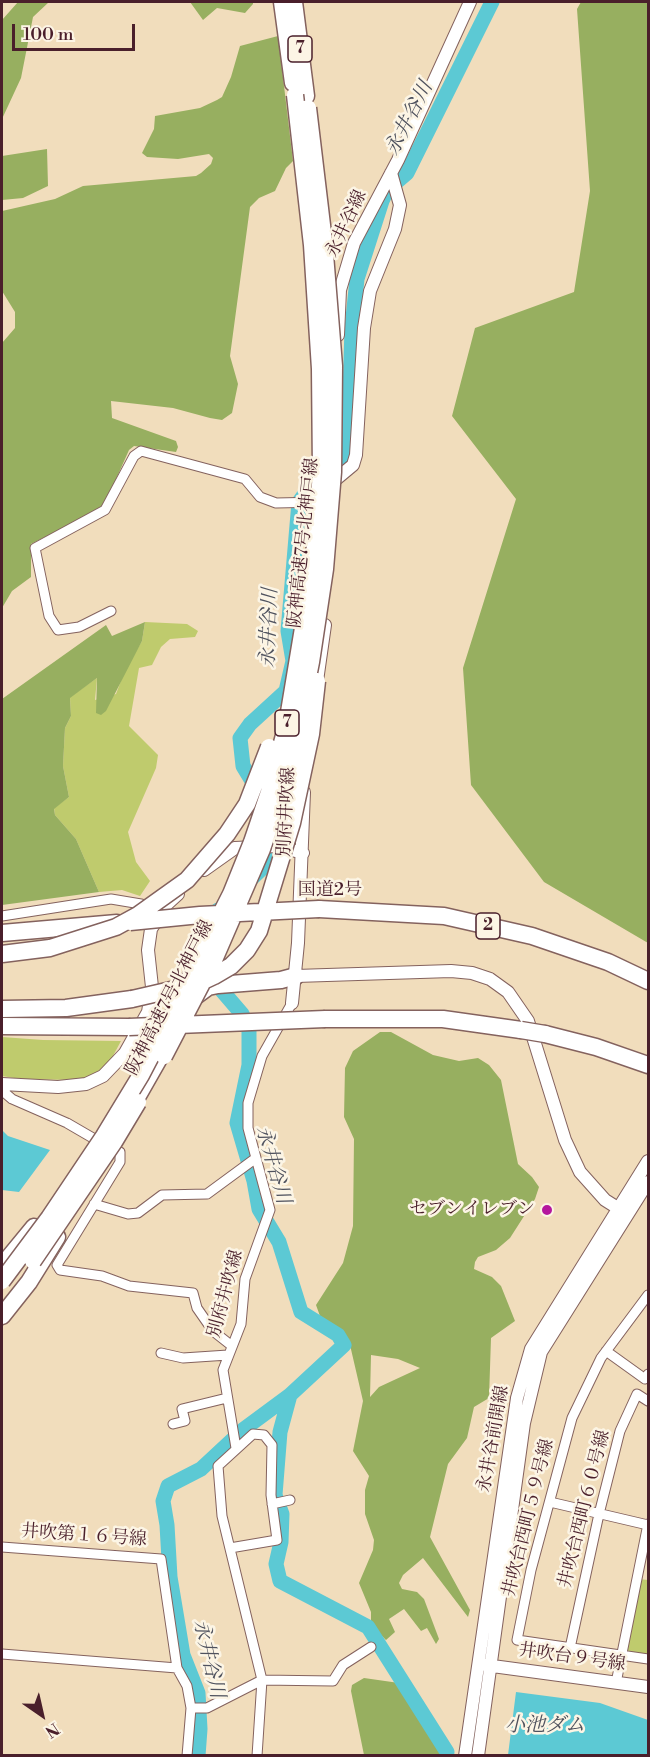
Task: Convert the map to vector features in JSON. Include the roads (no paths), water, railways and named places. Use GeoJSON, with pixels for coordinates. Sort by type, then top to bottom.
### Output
{"type":"FeatureCollection","features":[{"type":"Feature","properties":{"kind":"highway","name":"阪神高速7号北神戸線"},"geometry":{"type":"LineString","coordinates":[[2,1281],[49,1218],[141,1076],[231,894],[269,792],[287,724],[319,569],[321,369],[312,245],[282,2]]}},
{"type":"Feature","properties":{"kind":"highway","name":"阪神高速7号北神戸線"},"geometry":{"type":"LineString","coordinates":[[2,1301],[33,1261],[114,1142],[155,1072],[214,960],[262,849],[280,796],[298,728],[333,472],[334,366],[324,242],[294,2]]}},
{"type":"Feature","properties":{"kind":"highway"},"geometry":{"type":"LineString","coordinates":[[2,954],[50,948],[116,927],[146,910],[187,880],[227,834],[247,804],[265,764],[319,569]]}},
{"type":"Feature","properties":{"kind":"highway"},"geometry":{"type":"LineString","coordinates":[[2,1009],[66,1008],[132,999],[197,984],[231,966],[247,950],[259,931],[292,823],[311,734],[320,662],[319,569]]}},
{"type":"Feature","properties":{"kind":"highway","name":"国道2号"},"geometry":{"type":"LineString","coordinates":[[2,933],[200,915],[319,909],[444,916],[532,936],[608,962],[648,981]]}},
{"type":"Feature","properties":{"kind":"highway"},"geometry":{"type":"LineString","coordinates":[[2,1266],[83,1173],[133,1096],[189,994],[196,988],[218,980],[296,976]]}},
{"type":"Feature","properties":{"kind":"highway"},"geometry":{"type":"LineString","coordinates":[[2,1316],[47,1255],[193,998],[208,987],[281,980],[296,976]]}},
{"type":"Feature","properties":{"kind":"highway"},"geometry":{"type":"LineString","coordinates":[[2,1026],[129,1027],[325,1019],[443,1019],[545,1034],[596,1047],[648,1065]]}},
{"type":"Feature","properties":{"kind":"street","name":"永井谷線"},"geometry":{"type":"LineString","coordinates":[[335,480],[340,290],[354,243],[391,173],[470,2]]}},
{"type":"Feature","properties":{"kind":"street"},"geometry":{"type":"LineString","coordinates":[[335,480],[353,465],[356,455],[364,328],[370,291],[395,229],[400,206],[391,173]]}},
{"type":"Feature","properties":{"kind":"street"},"geometry":{"type":"LineString","coordinates":[[111,611],[79,627],[58,630],[49,616],[35,548],[105,510],[135,456],[141,452],[245,478],[260,496],[276,503],[334,502]]}},
{"type":"Feature","properties":{"kind":"street","name":"別府井吹線"},"geometry":{"type":"LineString","coordinates":[[236,1448],[235,1429],[226,1398],[223,1370],[241,1324],[245,1279],[270,1210],[252,1161],[248,1103],[262,1056],[292,1003],[296,976],[305,777],[324,626],[335,480]]}},
{"type":"Feature","properties":{"kind":"street"},"geometry":{"type":"LineString","coordinates":[[98,1141],[67,1123],[12,1099],[5,1093],[4,1084],[58,1087],[86,1084],[104,1076],[125,1053],[148,1012],[152,987],[148,950],[151,929],[167,904],[214,861],[236,848],[277,846],[303,853]]}},
{"type":"Feature","properties":{"kind":"street"},"geometry":{"type":"LineString","coordinates":[[2,916],[111,899],[141,904],[159,917]]}},
{"type":"Feature","properties":{"kind":"street"},"geometry":{"type":"LineString","coordinates":[[296,976],[451,971],[472,973],[490,979],[508,992],[528,1021],[573,1158],[593,1188],[623,1211]]}},
{"type":"Feature","properties":{"kind":"street"},"geometry":{"type":"LineString","coordinates":[[108,1146],[120,1152],[120,1162],[57,1265],[60,1270],[102,1276],[129,1286],[193,1293],[197,1308],[230,1350]]}},
{"type":"Feature","properties":{"kind":"street"},"geometry":{"type":"LineString","coordinates":[[94,1204],[128,1214],[138,1213],[162,1195],[207,1194],[252,1161]]}},
{"type":"Feature","properties":{"kind":"street","name":"永井谷前開線"},"geometry":{"type":"LineString","coordinates":[[478,1755],[524,1423],[541,1352],[623,1211],[648,1161]]}},
{"type":"Feature","properties":{"kind":"street","name":"永井谷前開線"},"geometry":{"type":"LineString","coordinates":[[465,1755],[517,1398],[531,1349],[623,1211],[648,1182]]}},
{"type":"Feature","properties":{"kind":"street","name":"井吹台西町５９号線"},"geometry":{"type":"LineString","coordinates":[[648,1295],[606,1351],[585,1387],[572,1418],[531,1570],[518,1640],[648,1659]]}},
{"type":"Feature","properties":{"kind":"street"},"geometry":{"type":"LineString","coordinates":[[161,1353],[183,1358],[230,1350]]}},
{"type":"Feature","properties":{"kind":"street"},"geometry":{"type":"LineString","coordinates":[[606,1351],[645,1379],[648,1374]]}},
{"type":"Feature","properties":{"kind":"street","name":"井吹台西町６０号線"},"geometry":{"type":"LineString","coordinates":[[570,1648],[599,1514],[620,1431],[637,1394],[648,1401]]}},
{"type":"Feature","properties":{"kind":"street"},"geometry":{"type":"LineString","coordinates":[[174,1424],[185,1421],[182,1409],[226,1398]]}},
{"type":"Feature","properties":{"kind":"street"},"geometry":{"type":"LineString","coordinates":[[230,1548],[277,1540],[280,1502],[272,1445],[264,1435],[253,1434],[218,1466],[222,1516],[262,1680],[257,1755]]}},
{"type":"Feature","properties":{"kind":"street"},"geometry":{"type":"LineString","coordinates":[[550,1502],[648,1524],[616,1683]]}},
{"type":"Feature","properties":{"kind":"street","name":"井吹第１６号線"},"geometry":{"type":"LineString","coordinates":[[2,1547],[161,1559],[177,1668],[187,1686],[193,1708],[187,1755]]}},
{"type":"Feature","properties":{"kind":"street"},"geometry":{"type":"LineString","coordinates":[[193,1708],[207,1708],[262,1680],[333,1681],[343,1665],[371,1647]]}},
{"type":"Feature","properties":{"kind":"street"},"geometry":{"type":"LineString","coordinates":[[2,1654],[177,1668]]}},
{"type":"Feature","properties":{"kind":"street","name":"井吹台９号線"},"geometry":{"type":"LineString","coordinates":[[478,1664],[648,1687]]}},
{"type":"Feature","properties":{"kind":"water"},"geometry":{"type":"Polygon","coordinates":[[[2,1130],[8,1136],[50,1150],[19,1192],[2,1190],[2,1130]]]}},
{"type":"Feature","properties":{"kind":"water","name":"小池ダム"},"geometry":{"type":"Polygon","coordinates":[[[516,1692],[600,1703],[648,1720],[648,1755],[508,1755],[516,1692]]]}},
{"type":"Feature","properties":{"kind":"waterway","name":"永井谷川"},"geometry":{"type":"LineString","coordinates":[[340,464],[348,459],[352,328],[357,279],[382,201],[387,190],[407,173],[492,2]]}},
{"type":"Feature","properties":{"kind":"waterway","name":"永井谷川"},"geometry":{"type":"LineString","coordinates":[[249,881],[276,855],[283,832],[243,766],[240,738],[250,724],[286,691],[293,661],[288,631],[299,502],[311,485]]}},
{"type":"Feature","properties":{"kind":"waterway","name":"永井谷川"},"geometry":{"type":"LineString","coordinates":[[198,1756],[200,1729],[198,1693],[183,1655],[170,1577],[163,1501],[168,1486],[201,1469],[244,1429],[290,1395],[344,1345],[338,1335],[301,1312],[279,1242],[259,1209],[254,1181],[237,1123],[249,1065],[249,1029],[242,1014],[200,965],[193,951],[207,920],[218,910]]}},
{"type":"Feature","properties":{"kind":"waterway"},"geometry":{"type":"LineString","coordinates":[[290,1395],[280,1432],[275,1495],[282,1514],[281,1542],[276,1564],[280,1581],[368,1627],[447,1752]]}},
{"type":"Feature","properties":{"kind":"place","name":"セブンイレブン"},"geometry":{"type":"Point","coordinates":[547,1210]}}]}
